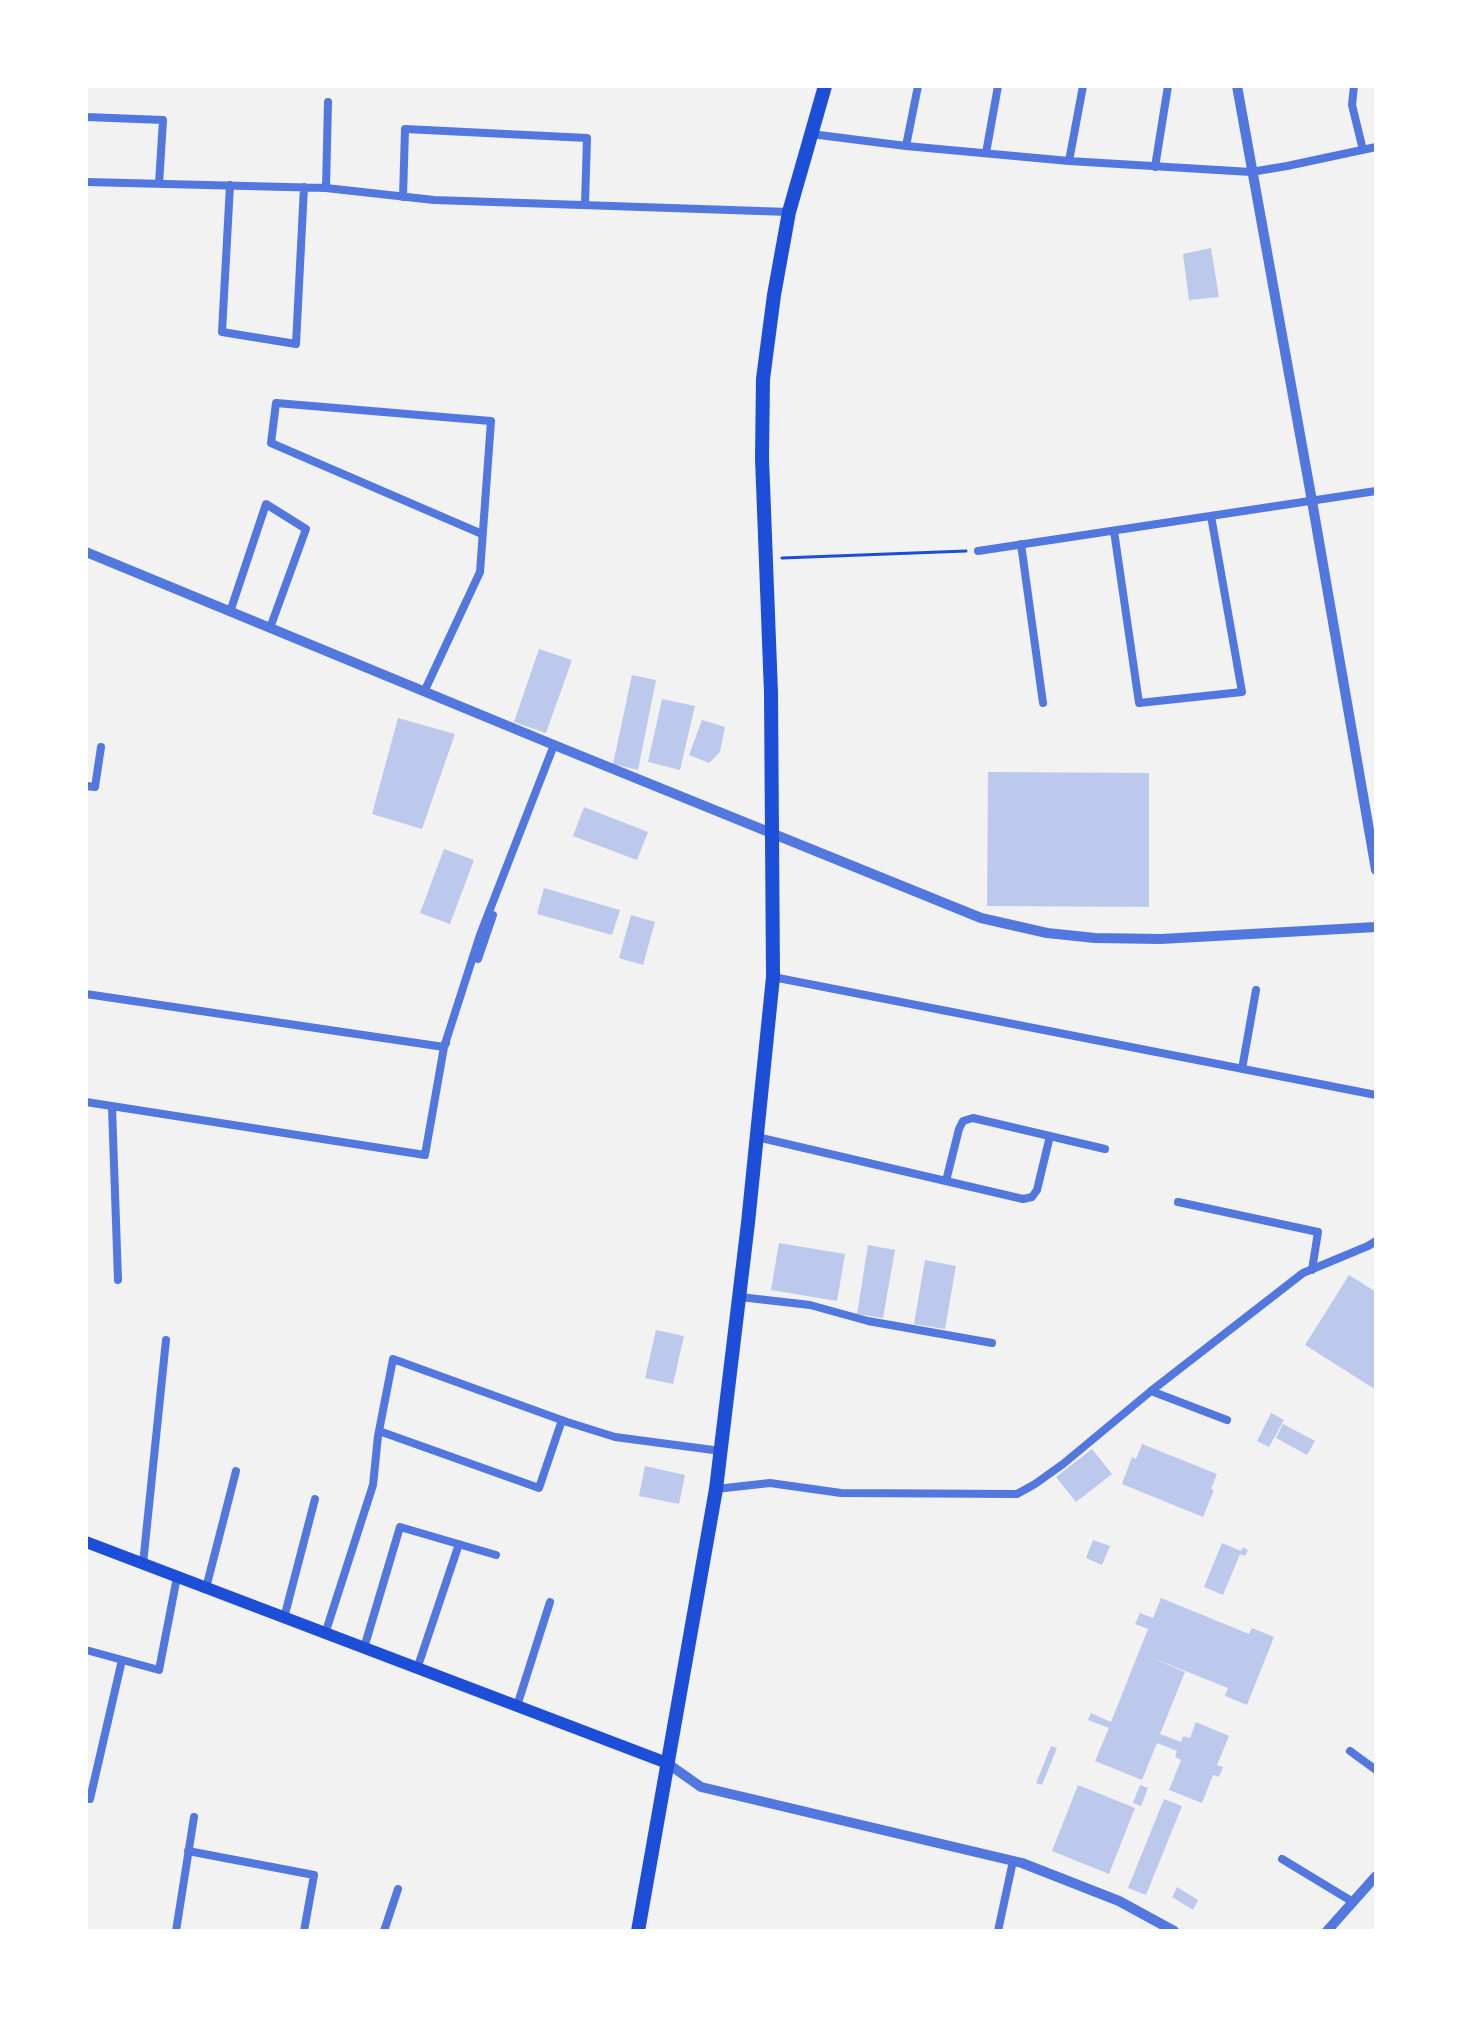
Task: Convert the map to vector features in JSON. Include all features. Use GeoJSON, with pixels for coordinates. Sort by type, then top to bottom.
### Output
{"type":"FeatureCollection","features":[{"type":"Feature","properties":{"kind":"highway"},"geometry":{"type":"LineString","coordinates":[[638,1931],[722,1451],[757,1137],[773,977],[771,693],[762,458],[763,379],[789,212],[825,86]]}},
{"type":"Feature","properties":{"kind":"main road"},"geometry":{"type":"LineString","coordinates":[[86,1542],[667,1763]]}},
{"type":"Feature","properties":{"kind":"street"},"geometry":{"type":"LineString","coordinates":[[906,146],[918,86]]}},
{"type":"Feature","properties":{"kind":"street"},"geometry":{"type":"LineString","coordinates":[[986,153],[998,86]]}},
{"type":"Feature","properties":{"kind":"street"},"geometry":{"type":"LineString","coordinates":[[1069,161],[1083,86]]}},
{"type":"Feature","properties":{"kind":"street"},"geometry":{"type":"LineString","coordinates":[[1155,167],[1168,86]]}},
{"type":"Feature","properties":{"kind":"street"},"geometry":{"type":"LineString","coordinates":[[1237,86],[1376,870]]}},
{"type":"Feature","properties":{"kind":"street"},"geometry":{"type":"LineString","coordinates":[[1354,86],[1352,105],[1363,150]]}},
{"type":"Feature","properties":{"kind":"street"},"geometry":{"type":"LineString","coordinates":[[326,188],[328,102]]}},
{"type":"Feature","properties":{"kind":"street"},"geometry":{"type":"LineString","coordinates":[[86,117],[163,120],[159,184]]}},
{"type":"Feature","properties":{"kind":"street"},"geometry":{"type":"LineString","coordinates":[[403,197],[405,129],[587,138],[585,204]]}},
{"type":"Feature","properties":{"kind":"street"},"geometry":{"type":"LineString","coordinates":[[811,134],[1069,161],[1251,172],[1376,147]]}},
{"type":"Feature","properties":{"kind":"street"},"geometry":{"type":"LineString","coordinates":[[86,182],[304,187],[434,200],[789,212]]}},
{"type":"Feature","properties":{"kind":"street"},"geometry":{"type":"LineString","coordinates":[[230,185],[222,332],[296,344],[304,187]]}},
{"type":"Feature","properties":{"kind":"street"},"geometry":{"type":"LineString","coordinates":[[424,692],[480,572],[491,421],[276,403],[271,443],[482,534]]}},
{"type":"Feature","properties":{"kind":"street"},"geometry":{"type":"LineString","coordinates":[[978,551],[1376,491]]}},
{"type":"Feature","properties":{"kind":"street"},"geometry":{"type":"LineString","coordinates":[[230,612],[266,504],[306,529],[270,628]]}},
{"type":"Feature","properties":{"kind":"street"},"geometry":{"type":"LineString","coordinates":[[1114,531],[1139,703],[1242,692],[1211,516]]}},
{"type":"Feature","properties":{"kind":"street"},"geometry":{"type":"LineString","coordinates":[[1021,544],[1043,703]]}},
{"type":"Feature","properties":{"kind":"street"},"geometry":{"type":"LineString","coordinates":[[86,552],[981,918],[1047,933],[1095,938],[1161,939],[1376,927]]}},
{"type":"Feature","properties":{"kind":"street"},"geometry":{"type":"LineString","coordinates":[[86,1102],[425,1155],[444,1047],[480,935],[554,745]]}},
{"type":"Feature","properties":{"kind":"street"},"geometry":{"type":"LineString","coordinates":[[86,786],[95,787],[101,747]]}},
{"type":"Feature","properties":{"kind":"street"},"geometry":{"type":"LineString","coordinates":[[773,977],[1376,1095]]}},
{"type":"Feature","properties":{"kind":"street"},"geometry":{"type":"LineString","coordinates":[[1242,1069],[1256,990]]}},
{"type":"Feature","properties":{"kind":"street"},"geometry":{"type":"LineString","coordinates":[[86,994],[444,1047]]}},
{"type":"Feature","properties":{"kind":"street"},"geometry":{"type":"LineString","coordinates":[[112,1107],[118,1280]]}},
{"type":"Feature","properties":{"kind":"street"},"geometry":{"type":"LineString","coordinates":[[946,1181],[959,1129],[963,1121],[973,1118],[1105,1149]]}},
{"type":"Feature","properties":{"kind":"street"},"geometry":{"type":"LineString","coordinates":[[757,1137],[1023,1199],[1032,1197],[1037,1190],[1050,1136]]}},
{"type":"Feature","properties":{"kind":"street"},"geometry":{"type":"LineString","coordinates":[[1178,1202],[1318,1232],[1312,1270]]}},
{"type":"Feature","properties":{"kind":"street"},"geometry":{"type":"LineString","coordinates":[[716,1489],[770,1483],[841,1493],[1017,1494],[1063,1464],[1303,1273],[1376,1241]]}},
{"type":"Feature","properties":{"kind":"street"},"geometry":{"type":"LineString","coordinates":[[740,1297],[810,1305],[868,1321],[992,1343]]}},
{"type":"Feature","properties":{"kind":"street"},"geometry":{"type":"LineString","coordinates":[[143,1564],[166,1340]]}},
{"type":"Feature","properties":{"kind":"street"},"geometry":{"type":"LineString","coordinates":[[325,1634],[373,1485],[379,1431],[393,1359],[615,1437],[722,1451]]}},
{"type":"Feature","properties":{"kind":"street"},"geometry":{"type":"LineString","coordinates":[[1151,1391],[1227,1420]]}},
{"type":"Feature","properties":{"kind":"street"},"geometry":{"type":"LineString","coordinates":[[379,1431],[539,1488],[562,1420]]}},
{"type":"Feature","properties":{"kind":"street"},"geometry":{"type":"LineString","coordinates":[[206,1588],[236,1471]]}},
{"type":"Feature","properties":{"kind":"street"},"geometry":{"type":"LineString","coordinates":[[284,1618],[315,1499]]}},
{"type":"Feature","properties":{"kind":"street"},"geometry":{"type":"LineString","coordinates":[[364,1648],[400,1527],[496,1555]]}},
{"type":"Feature","properties":{"kind":"street"},"geometry":{"type":"LineString","coordinates":[[417,1669],[459,1544]]}},
{"type":"Feature","properties":{"kind":"street"},"geometry":{"type":"LineString","coordinates":[[86,1650],[159,1670],[177,1577]]}},
{"type":"Feature","properties":{"kind":"street"},"geometry":{"type":"LineString","coordinates":[[517,1706],[550,1602]]}},
{"type":"Feature","properties":{"kind":"street"},"geometry":{"type":"LineString","coordinates":[[86,1798],[90,1799],[122,1660]]}},
{"type":"Feature","properties":{"kind":"street"},"geometry":{"type":"LineString","coordinates":[[1350,1751],[1376,1770]]}},
{"type":"Feature","properties":{"kind":"street"},"geometry":{"type":"LineString","coordinates":[[667,1763],[701,1787],[1013,1861],[1119,1901],[1174,1931]]}},
{"type":"Feature","properties":{"kind":"street"},"geometry":{"type":"LineString","coordinates":[[176,1931],[194,1817]]}},
{"type":"Feature","properties":{"kind":"street"},"geometry":{"type":"LineString","coordinates":[[188,1851],[314,1875],[304,1931]]}},
{"type":"Feature","properties":{"kind":"street"},"geometry":{"type":"LineString","coordinates":[[1282,1859],[1353,1902]]}},
{"type":"Feature","properties":{"kind":"street"},"geometry":{"type":"LineString","coordinates":[[998,1931],[1013,1861]]}},
{"type":"Feature","properties":{"kind":"street"},"geometry":{"type":"LineString","coordinates":[[1327,1931],[1376,1876]]}},
{"type":"Feature","properties":{"kind":"street"},"geometry":{"type":"LineString","coordinates":[[384,1931],[398,1889]]}},
{"type":"Feature","properties":{"kind":"path"},"geometry":{"type":"LineString","coordinates":[[766,559],[978,551]]}},
{"type":"Feature","properties":{"kind":"building"},"geometry":{"type":"Polygon","coordinates":[[[1211,248],[1219,297],[1189,300],[1183,254],[1211,248]]]}},
{"type":"Feature","properties":{"kind":"building"},"geometry":{"type":"Polygon","coordinates":[[[539,649],[572,660],[546,733],[514,722],[539,649]]]}},
{"type":"Feature","properties":{"kind":"building"},"geometry":{"type":"Polygon","coordinates":[[[632,675],[656,680],[638,770],[613,764],[632,675]]]}},
{"type":"Feature","properties":{"kind":"building"},"geometry":{"type":"Polygon","coordinates":[[[662,699],[695,706],[680,770],[648,762],[662,699]]]}},
{"type":"Feature","properties":{"kind":"building"},"geometry":{"type":"Polygon","coordinates":[[[398,718],[455,734],[422,829],[372,814],[398,718]]]}},
{"type":"Feature","properties":{"kind":"building"},"geometry":{"type":"Polygon","coordinates":[[[702,720],[725,727],[720,752],[709,763],[689,755],[702,720]]]}},
{"type":"Feature","properties":{"kind":"building"},"geometry":{"type":"Polygon","coordinates":[[[988,772],[1149,773],[1149,907],[987,906],[988,772]]]}},
{"type":"Feature","properties":{"kind":"building"},"geometry":{"type":"Polygon","coordinates":[[[584,807],[648,832],[637,860],[573,836],[584,807]]]}},
{"type":"Feature","properties":{"kind":"building"},"geometry":{"type":"Polygon","coordinates":[[[444,849],[474,860],[450,924],[420,913],[444,849]]]}},
{"type":"Feature","properties":{"kind":"building"},"geometry":{"type":"Polygon","coordinates":[[[544,888],[620,910],[612,935],[537,914],[544,888]]]}},
{"type":"Feature","properties":{"kind":"building"},"geometry":{"type":"Polygon","coordinates":[[[631,915],[655,922],[643,965],[619,958],[631,915]]]}},
{"type":"Feature","properties":{"kind":"building"},"geometry":{"type":"Polygon","coordinates":[[[779,1243],[845,1254],[837,1301],[771,1290],[779,1243]]]}},
{"type":"Feature","properties":{"kind":"building"},"geometry":{"type":"Polygon","coordinates":[[[868,1245],[895,1250],[883,1318],[857,1314],[868,1245]]]}},
{"type":"Feature","properties":{"kind":"building"},"geometry":{"type":"Polygon","coordinates":[[[925,1260],[956,1266],[945,1329],[914,1324],[925,1260]]]}},
{"type":"Feature","properties":{"kind":"building"},"geometry":{"type":"Polygon","coordinates":[[[1349,1275],[1376,1292],[1376,1390],[1305,1345],[1349,1275]]]}},
{"type":"Feature","properties":{"kind":"building"},"geometry":{"type":"Polygon","coordinates":[[[656,1330],[684,1336],[673,1384],[645,1378],[656,1330]]]}},
{"type":"Feature","properties":{"kind":"building"},"geometry":{"type":"Polygon","coordinates":[[[1271,1413],[1284,1420],[1269,1447],[1257,1441],[1271,1413]]]}},
{"type":"Feature","properties":{"kind":"building"},"geometry":{"type":"Polygon","coordinates":[[[1283,1424],[1315,1441],[1307,1455],[1276,1438],[1283,1424]]]}},
{"type":"Feature","properties":{"kind":"building"},"geometry":{"type":"Polygon","coordinates":[[[1142,1444],[1217,1474],[1203,1517],[1122,1484],[1132,1457],[1136,1459],[1142,1444]]]}},
{"type":"Feature","properties":{"kind":"building"},"geometry":{"type":"Polygon","coordinates":[[[1092,1449],[1112,1474],[1076,1502],[1056,1477],[1092,1449]]]}},
{"type":"Feature","properties":{"kind":"building"},"geometry":{"type":"Polygon","coordinates":[[[645,1466],[685,1475],[679,1504],[639,1496],[645,1466]]]}},
{"type":"Feature","properties":{"kind":"building"},"geometry":{"type":"Polygon","coordinates":[[[1093,1540],[1110,1546],[1102,1565],[1086,1558],[1093,1540]]]}},
{"type":"Feature","properties":{"kind":"building"},"geometry":{"type":"Polygon","coordinates":[[[1222,1543],[1241,1551],[1243,1547],[1248,1550],[1245,1556],[1240,1554],[1223,1595],[1204,1587],[1222,1543]]]}},
{"type":"Feature","properties":{"kind":"building"},"geometry":{"type":"Polygon","coordinates":[[[1161,1598],[1249,1634],[1252,1628],[1274,1637],[1247,1705],[1225,1696],[1228,1688],[1145,1655],[1185,1672],[1160,1734],[1181,1742],[1183,1736],[1190,1738],[1196,1722],[1229,1736],[1217,1765],[1223,1767],[1219,1777],[1213,1775],[1202,1803],[1169,1790],[1181,1760],[1175,1757],[1177,1751],[1157,1743],[1142,1780],[1095,1761],[1109,1728],[1088,1720],[1091,1713],[1111,1722],[1148,1629],[1135,1624],[1140,1613],[1153,1618],[1161,1598]]]}},
{"type":"Feature","properties":{"kind":"building"},"geometry":{"type":"Polygon","coordinates":[[[1051,1746],[1057,1748],[1042,1785],[1036,1783],[1051,1746]]]}},
{"type":"Feature","properties":{"kind":"building"},"geometry":{"type":"Polygon","coordinates":[[[1078,1785],[1135,1808],[1109,1874],[1052,1851],[1078,1785]]]}},
{"type":"Feature","properties":{"kind":"building"},"geometry":{"type":"Polygon","coordinates":[[[1140,1785],[1148,1788],[1141,1806],[1133,1803],[1140,1785]]]}},
{"type":"Feature","properties":{"kind":"building"},"geometry":{"type":"Polygon","coordinates":[[[1164,1799],[1182,1806],[1146,1895],[1128,1888],[1164,1799]]]}},
{"type":"Feature","properties":{"kind":"building"},"geometry":{"type":"Polygon","coordinates":[[[1177,1887],[1198,1900],[1193,1910],[1172,1897],[1177,1887]]]}}]}
